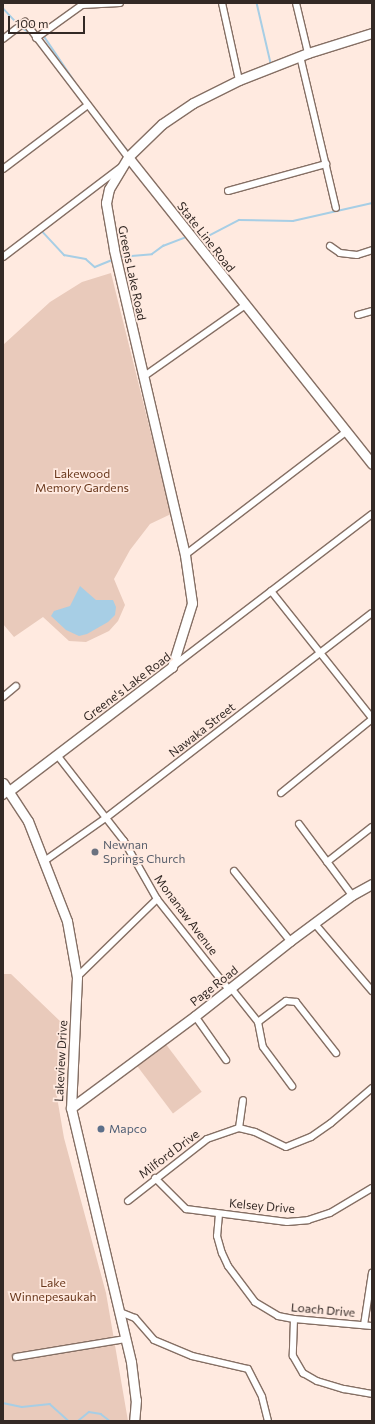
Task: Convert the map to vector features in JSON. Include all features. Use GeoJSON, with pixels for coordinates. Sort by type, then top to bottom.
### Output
{"type":"FeatureCollection","features":[{"type":"Feature","properties":{"kind":"street"},"geometry":{"type":"LineString","coordinates":[[36,38],[82,5],[120,3]]}},
{"type":"Feature","properties":{"kind":"street"},"geometry":{"type":"LineString","coordinates":[[222,3],[239,80]]}},
{"type":"Feature","properties":{"kind":"street"},"geometry":{"type":"LineString","coordinates":[[296,3],[304,55],[336,208]]}},
{"type":"Feature","properties":{"kind":"street","name":"State Line Road"},"geometry":{"type":"LineString","coordinates":[[3,39],[25,22],[88,105],[126,161],[372,464]]}},
{"type":"Feature","properties":{"kind":"street","name":"Greens Lake Road"},"geometry":{"type":"LineString","coordinates":[[172,667],[192,602],[186,555],[143,377],[106,203],[109,189],[126,161],[162,124],[193,103],[239,80],[304,55],[372,33]]}},
{"type":"Feature","properties":{"kind":"street"},"geometry":{"type":"LineString","coordinates":[[3,169],[88,105]]}},
{"type":"Feature","properties":{"kind":"street"},"geometry":{"type":"LineString","coordinates":[[3,257],[126,161]]}},
{"type":"Feature","properties":{"kind":"street"},"geometry":{"type":"LineString","coordinates":[[228,191],[326,164]]}},
{"type":"Feature","properties":{"kind":"street"},"geometry":{"type":"LineString","coordinates":[[330,246],[340,253],[357,255],[372,250]]}},
{"type":"Feature","properties":{"kind":"street"},"geometry":{"type":"LineString","coordinates":[[143,377],[244,306]]}},
{"type":"Feature","properties":{"kind":"street"},"geometry":{"type":"LineString","coordinates":[[358,315],[372,311]]}},
{"type":"Feature","properties":{"kind":"street"},"geometry":{"type":"LineString","coordinates":[[186,555],[346,432]]}},
{"type":"Feature","properties":{"kind":"street","name":"Greene's Lake Road"},"geometry":{"type":"LineString","coordinates":[[6,794],[372,514]]}},
{"type":"Feature","properties":{"kind":"street"},"geometry":{"type":"LineString","coordinates":[[271,591],[372,718],[281,793]]}},
{"type":"Feature","properties":{"kind":"street","name":"Nawaka Street"},"geometry":{"type":"LineString","coordinates":[[43,862],[107,817],[372,613]]}},
{"type":"Feature","properties":{"kind":"street"},"geometry":{"type":"LineString","coordinates":[[3,697],[16,686]]}},
{"type":"Feature","properties":{"kind":"street","name":"Monanaw Avenue"},"geometry":{"type":"LineString","coordinates":[[58,755],[107,817],[157,899],[258,1022]]}},
{"type":"Feature","properties":{"kind":"street","name":"Lakeview Drive"},"geometry":{"type":"LineString","coordinates":[[3,783],[6,794],[28,820],[66,920],[77,977],[71,1108],[126,1339],[136,1400],[134,1421]]}},
{"type":"Feature","properties":{"kind":"street"},"geometry":{"type":"LineString","coordinates":[[299,824],[352,895]]}},
{"type":"Feature","properties":{"kind":"street"},"geometry":{"type":"LineString","coordinates":[[327,862],[372,827]]}},
{"type":"Feature","properties":{"kind":"street"},"geometry":{"type":"LineString","coordinates":[[234,870],[290,941]]}},
{"type":"Feature","properties":{"kind":"street","name":"Page Road"},"geometry":{"type":"LineString","coordinates":[[71,1108],[195,1016],[290,941],[315,924],[352,895],[372,884]]}},
{"type":"Feature","properties":{"kind":"street"},"geometry":{"type":"LineString","coordinates":[[77,977],[157,899]]}},
{"type":"Feature","properties":{"kind":"street"},"geometry":{"type":"LineString","coordinates":[[315,924],[372,991]]}},
{"type":"Feature","properties":{"kind":"street"},"geometry":{"type":"LineString","coordinates":[[292,1086],[263,1047],[258,1022],[286,1001],[296,1002],[336,1053]]}},
{"type":"Feature","properties":{"kind":"street"},"geometry":{"type":"LineString","coordinates":[[195,1016],[226,1060]]}},
{"type":"Feature","properties":{"kind":"street"},"geometry":{"type":"LineString","coordinates":[[243,1100],[239,1128],[255,1132],[286,1147],[311,1137],[331,1123],[372,1088]]}},
{"type":"Feature","properties":{"kind":"street","name":"Milford Drive"},"geometry":{"type":"LineString","coordinates":[[128,1201],[155,1178],[207,1139],[239,1128]]}},
{"type":"Feature","properties":{"kind":"street","name":"Kelsey Drive"},"geometry":{"type":"LineString","coordinates":[[155,1178],[186,1209],[287,1222],[308,1220],[347,1205],[372,1188]]}},
{"type":"Feature","properties":{"kind":"street","name":"Loach Drive"},"geometry":{"type":"LineString","coordinates":[[219,1214],[218,1236],[222,1253],[236,1278],[255,1302],[278,1316],[294,1319],[372,1326]]}},
{"type":"Feature","properties":{"kind":"street"},"geometry":{"type":"LineString","coordinates":[[364,1325],[372,1273]]}},
{"type":"Feature","properties":{"kind":"street"},"geometry":{"type":"LineString","coordinates":[[120,1312],[135,1318],[154,1340],[192,1356],[248,1369],[262,1397],[268,1421]]}},
{"type":"Feature","properties":{"kind":"street"},"geometry":{"type":"LineString","coordinates":[[294,1319],[293,1356],[303,1373],[317,1381],[344,1389],[372,1394]]}},
{"type":"Feature","properties":{"kind":"street"},"geometry":{"type":"LineString","coordinates":[[16,1357],[126,1339]]}},
{"type":"Feature","properties":{"kind":"green space","name":"Lakewood Memory Gardens"},"geometry":{"type":"Polygon","coordinates":[[[111,273],[171,514],[150,524],[130,550],[114,579],[125,605],[118,621],[109,631],[86,642],[69,641],[43,617],[14,637],[3,624],[3,345],[50,302],[82,282],[111,273]]]}},
{"type":"Feature","properties":{"kind":"green space","name":"Lake Winnepesaukah"},"geometry":{"type":"Polygon","coordinates":[[[3,974],[11,974],[62,1023],[64,1062],[57,1097],[64,1138],[106,1293],[128,1421],[3,1421],[3,974]]]}},
{"type":"Feature","properties":{"kind":"green space"},"geometry":{"type":"Polygon","coordinates":[[[165,1043],[202,1092],[173,1113],[136,1065],[165,1043]]]}},
{"type":"Feature","properties":{"kind":"water"},"geometry":{"type":"Polygon","coordinates":[[[80,586],[96,600],[113,600],[116,607],[115,615],[108,622],[87,634],[79,636],[66,630],[51,616],[54,611],[70,606],[80,586]]]}},
{"type":"Feature","properties":{"kind":"waterway"},"geometry":{"type":"LineString","coordinates":[[257,3],[271,63]]}},
{"type":"Feature","properties":{"kind":"waterway"},"geometry":{"type":"LineString","coordinates":[[3,8],[17,23]]}},
{"type":"Feature","properties":{"kind":"waterway"},"geometry":{"type":"LineString","coordinates":[[20,27],[29,32]]}},
{"type":"Feature","properties":{"kind":"waterway"},"geometry":{"type":"LineString","coordinates":[[44,36],[75,82]]}},
{"type":"Feature","properties":{"kind":"waterway"},"geometry":{"type":"LineString","coordinates":[[309,82],[317,113]]}},
{"type":"Feature","properties":{"kind":"waterway"},"geometry":{"type":"LineString","coordinates":[[120,141],[128,151]]}},
{"type":"Feature","properties":{"kind":"waterway"},"geometry":{"type":"LineString","coordinates":[[199,241],[239,220],[293,221],[372,203]]}},
{"type":"Feature","properties":{"kind":"waterway"},"geometry":{"type":"LineString","coordinates":[[42,231],[64,255],[86,259],[95,267],[112,260]]}},
{"type":"Feature","properties":{"kind":"waterway"},"geometry":{"type":"LineString","coordinates":[[120,257],[152,254],[163,246],[186,237]]}},
{"type":"Feature","properties":{"kind":"waterway"},"geometry":{"type":"LineString","coordinates":[[3,1403],[22,1407],[50,1404],[69,1421]]}},
{"type":"Feature","properties":{"kind":"waterway"},"geometry":{"type":"LineString","coordinates":[[78,1421],[89,1412],[101,1414],[110,1421]]}},
{"type":"Feature","properties":{"kind":"waterway"},"geometry":{"type":"LineString","coordinates":[[318,1421],[326,1421]]}},
{"type":"Feature","properties":{"kind":"place","name":"Newnan Springs Church"},"geometry":{"type":"Point","coordinates":[95,852]}},
{"type":"Feature","properties":{"kind":"place","name":"Mapco"},"geometry":{"type":"Point","coordinates":[101,1129]}}]}
